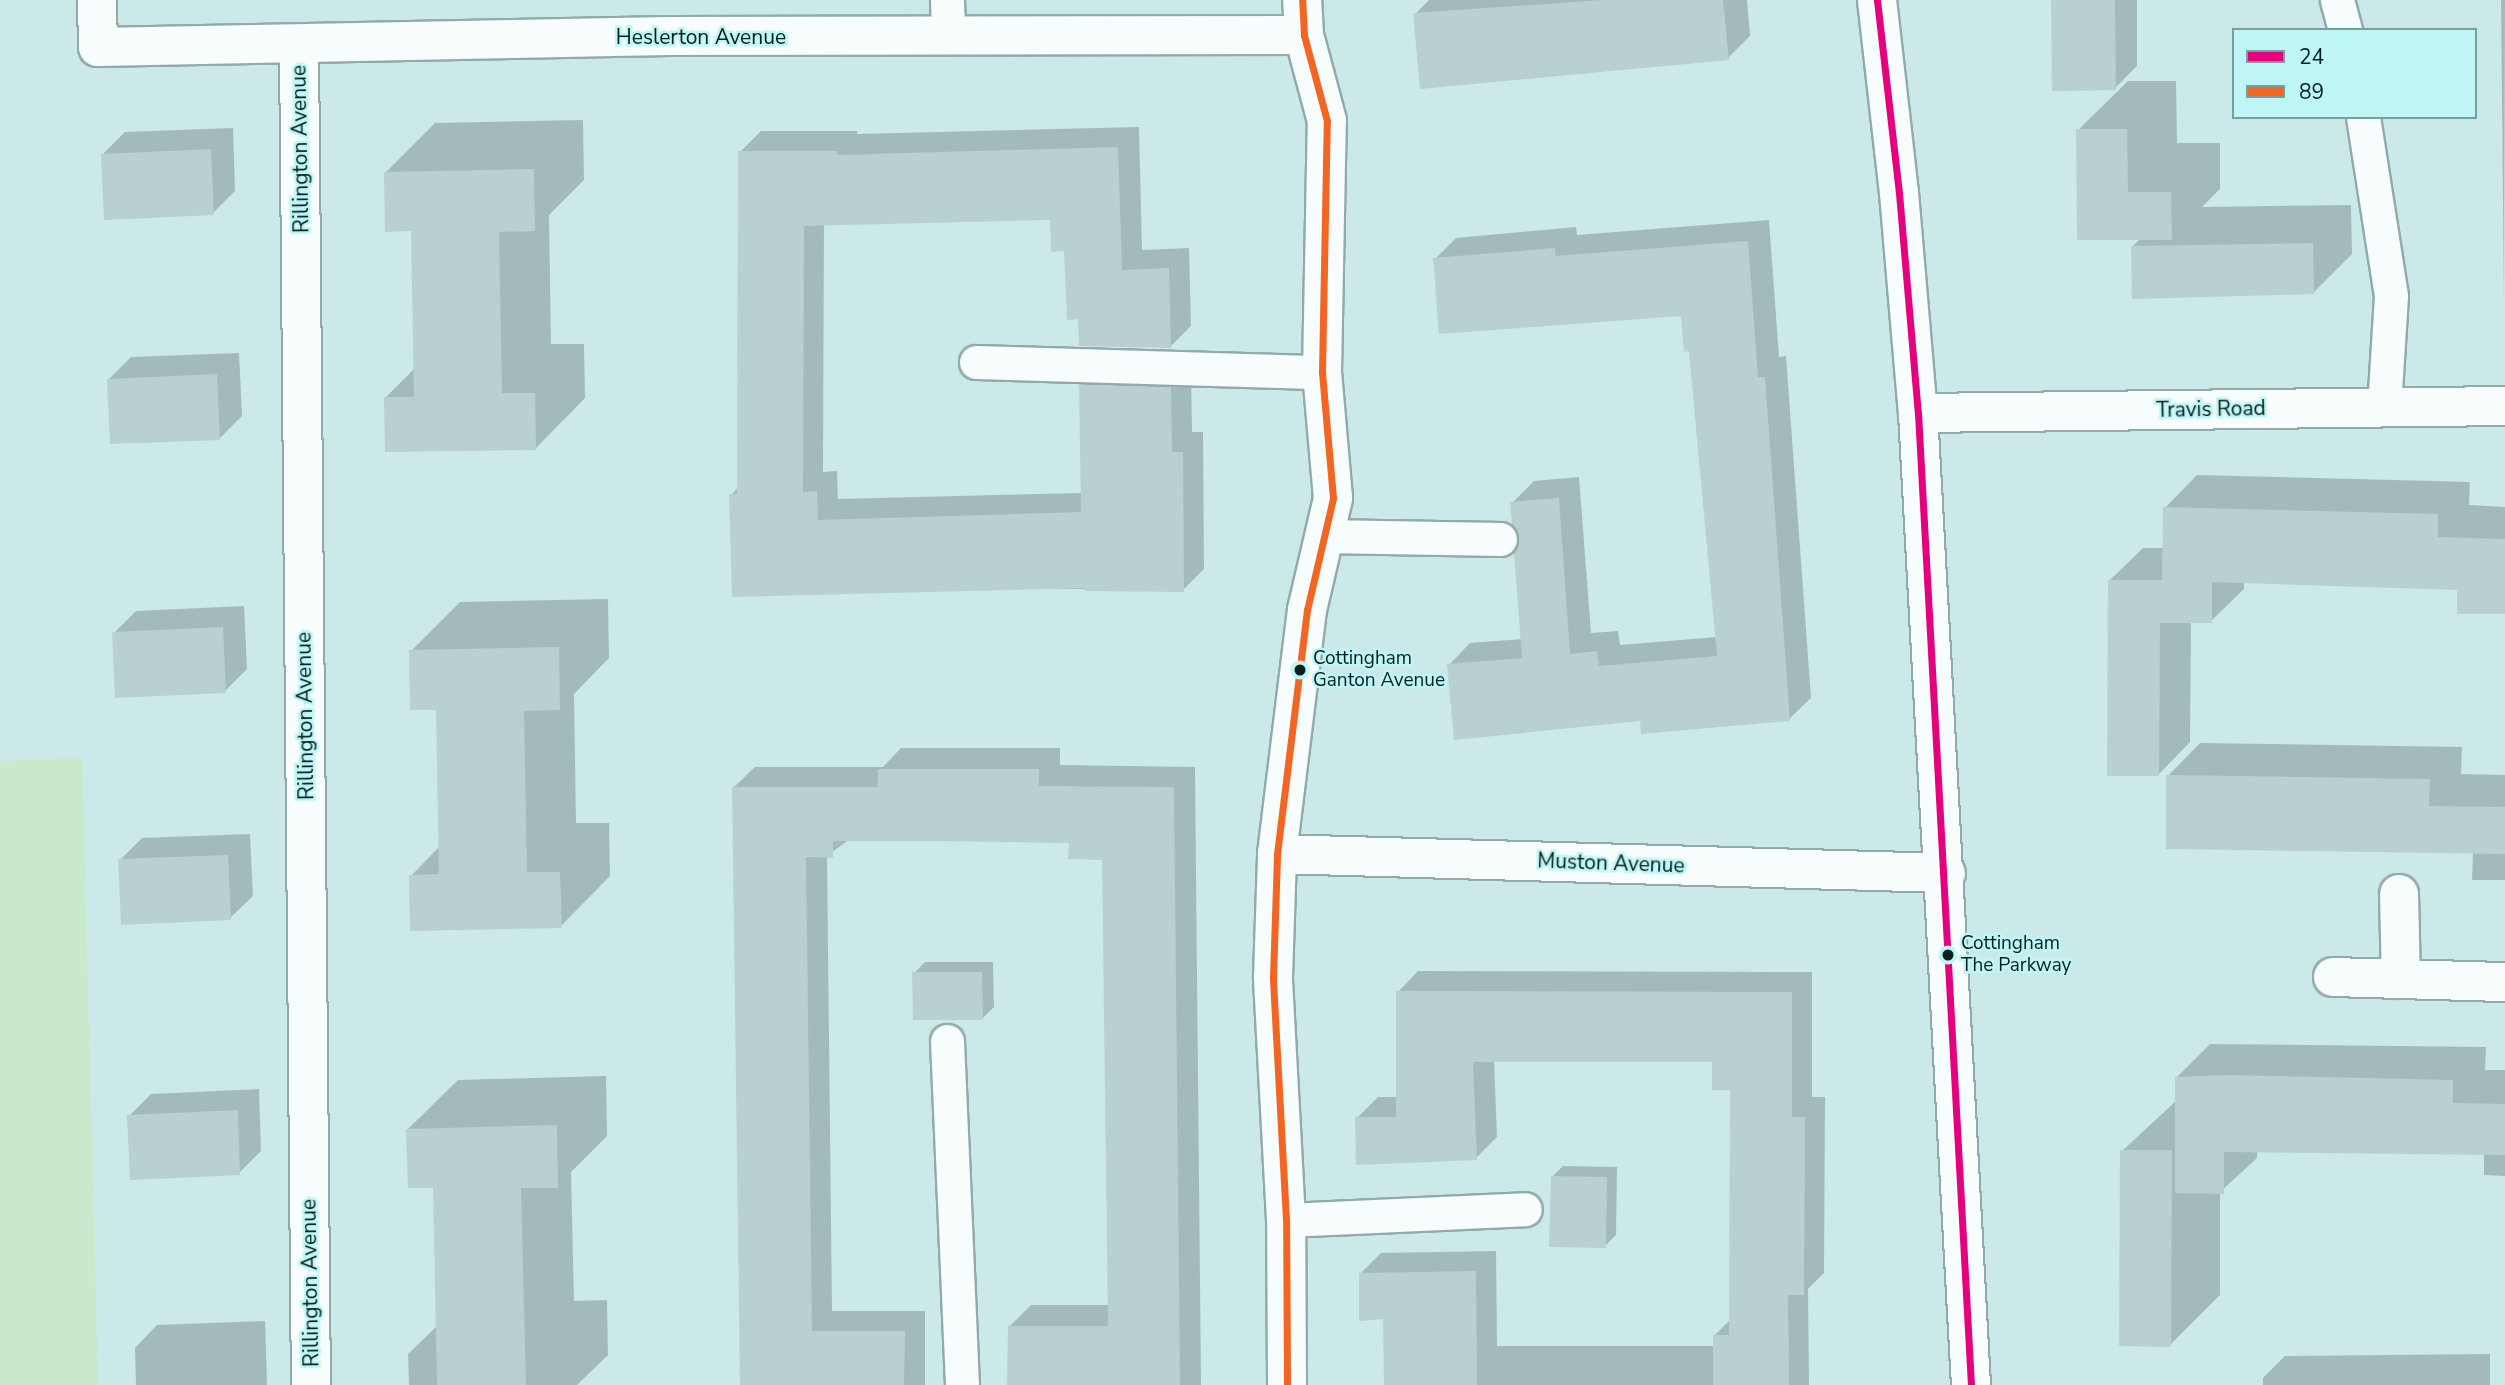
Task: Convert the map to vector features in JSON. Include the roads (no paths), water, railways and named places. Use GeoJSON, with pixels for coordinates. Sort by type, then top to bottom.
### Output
{"type":"FeatureCollection","features":[{"type":"Feature","properties":{"kind":"street","name":"Heslerton Avenue"},"geometry":{"type":"LineString","coordinates":[[97,0],[98,47],[299,46],[657,37],[947,18],[1303,18]]}},
{"type":"Feature","properties":{"kind":"street"},"geometry":{"type":"LineString","coordinates":[[1877,0],[1899,192],[1918,413],[1946,873],[1971,1385]]}},
{"type":"Feature","properties":{"kind":"street"},"geometry":{"type":"LineString","coordinates":[[1287,1385],[1286,1220],[1273,977],[1277,854],[1307,610],[1333,498],[1322,372],[1327,121],[1303,18]]}},
{"type":"Feature","properties":{"kind":"street","name":"Rillington Avenue"},"geometry":{"type":"LineString","coordinates":[[299,46],[311,1385]]}},
{"type":"Feature","properties":{"kind":"street","name":"Travis Road"},"geometry":{"type":"LineString","coordinates":[[1918,413],[2505,406]]}},
{"type":"Feature","properties":{"kind":"street","name":"Muston Avenue"},"geometry":{"type":"LineString","coordinates":[[1277,854],[1946,873]]}},
{"type":"Feature","properties":{"kind":"street"},"geometry":{"type":"LineString","coordinates":[[2399,894],[2402,979]]}},
{"type":"Feature","properties":{"kind":"street"},"geometry":{"type":"LineString","coordinates":[[2333,977],[2505,982]]}},
{"type":"Feature","properties":{"kind":"lane"},"geometry":{"type":"LineString","coordinates":[[2337,0],[2344,28]]}},
{"type":"Feature","properties":{"kind":"lane"},"geometry":{"type":"LineString","coordinates":[[2362,119],[2391,296],[2384,407]]}},
{"type":"Feature","properties":{"kind":"lane"},"geometry":{"type":"LineString","coordinates":[[976,362],[1322,372]]}},
{"type":"Feature","properties":{"kind":"lane"},"geometry":{"type":"LineString","coordinates":[[1324,536],[1500,539]]}},
{"type":"Feature","properties":{"kind":"lane"},"geometry":{"type":"LineString","coordinates":[[947,1041],[962,1385]]}},
{"type":"Feature","properties":{"kind":"lane"},"geometry":{"type":"LineString","coordinates":[[1286,1220],[1525,1209]]}},
{"type":"Feature","properties":{"kind":"place","name":"Cottingham Ganton Avenue"},"geometry":{"type":"Point","coordinates":[1300,670]}},
{"type":"Feature","properties":{"kind":"place","name":"Cottingham The Parkway"},"geometry":{"type":"Point","coordinates":[1948,955]}}]}
